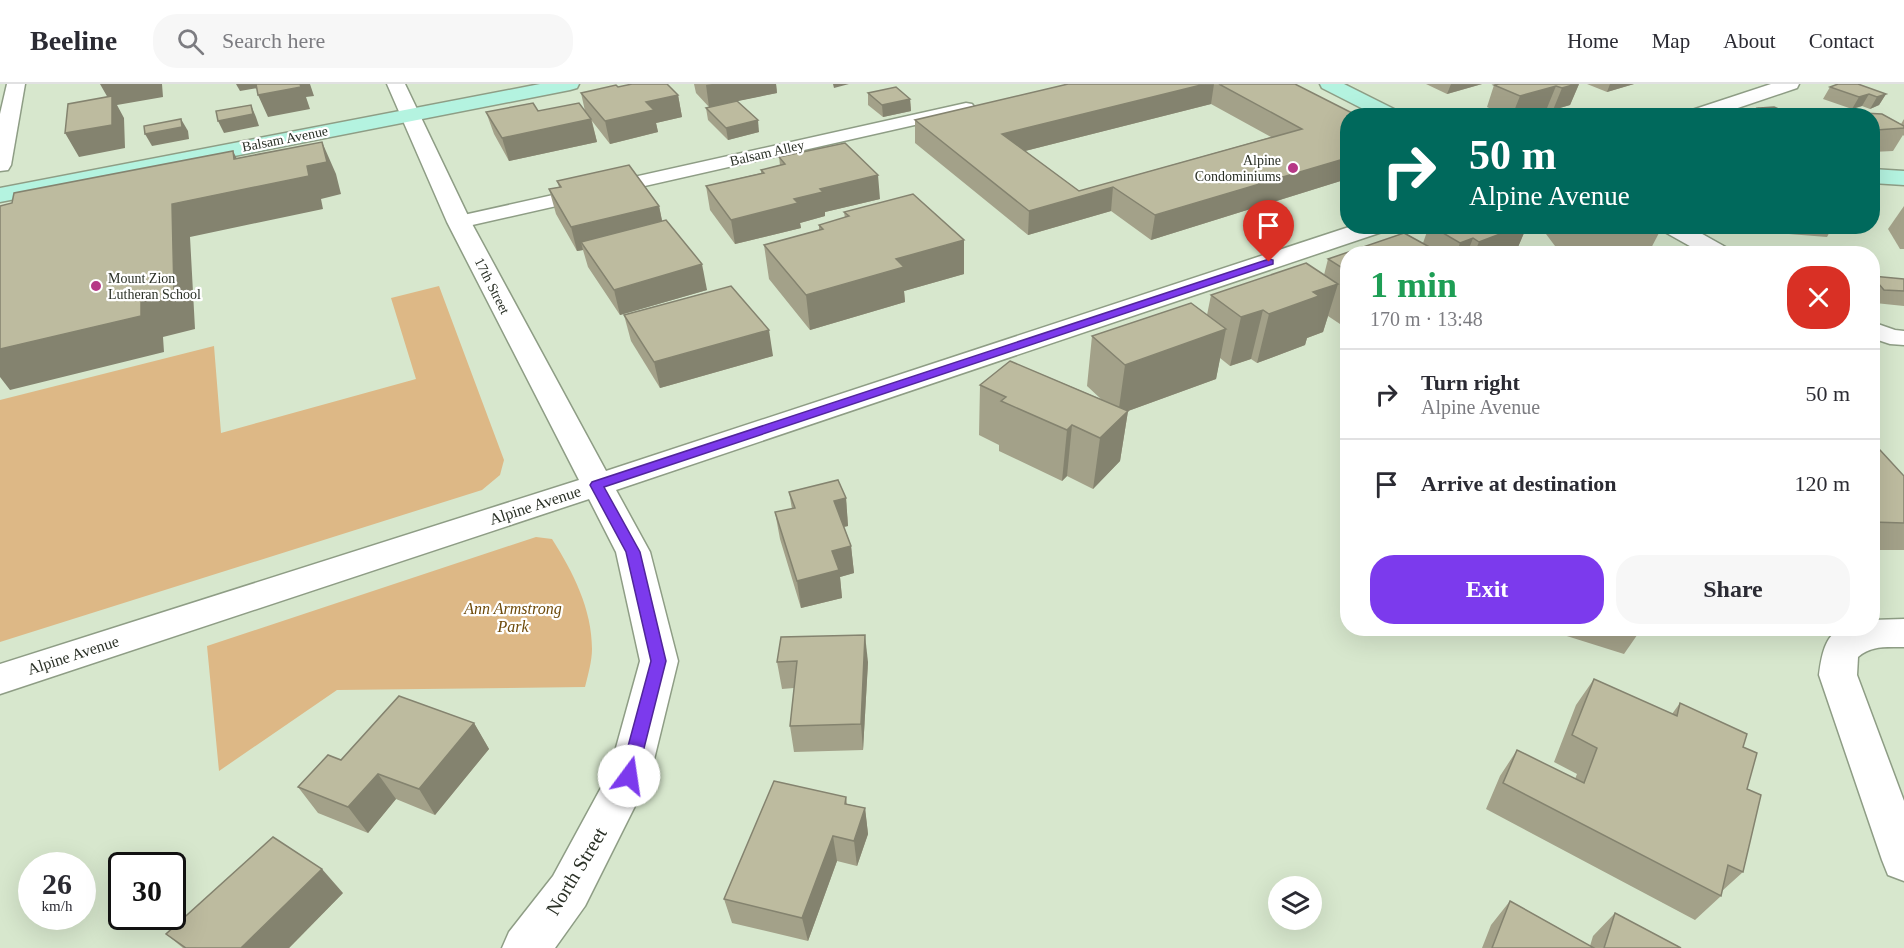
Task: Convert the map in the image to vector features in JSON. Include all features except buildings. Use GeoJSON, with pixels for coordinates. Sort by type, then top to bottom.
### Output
{"type":"FeatureCollection","features":[{"type":"Feature","properties":{"kind":"street"},"geometry":{"type":"LineString","coordinates":[[0,165],[16,84]]}},
{"type":"Feature","properties":{"kind":"street","name":"17th Street"},"geometry":{"type":"LineString","coordinates":[[396,84],[459,222],[597,485]]}},
{"type":"Feature","properties":{"kind":"street","name":"Balsam Avenue"},"geometry":{"type":"LineString","coordinates":[[0,195],[570,84]]}},
{"type":"Feature","properties":{"kind":"street"},"geometry":{"type":"LineString","coordinates":[[1329,84],[1377,108]]}},
{"type":"Feature","properties":{"kind":"street"},"geometry":{"type":"LineString","coordinates":[[1717,108],[1790,84]]}},
{"type":"Feature","properties":{"kind":"street"},"geometry":{"type":"LineString","coordinates":[[1880,176],[1904,178]]}},
{"type":"Feature","properties":{"kind":"street","name":"Alpine Avenue"},"geometry":{"type":"LineString","coordinates":[[0,679],[597,485],[1353,234]]}},
{"type":"Feature","properties":{"kind":"street","name":"North Street"},"geometry":{"type":"LineString","coordinates":[[526,948],[569,891],[629,776],[659,661],[633,552],[597,485]]}},
{"type":"Feature","properties":{"kind":"street"},"geometry":{"type":"LineString","coordinates":[[1880,633],[1904,633]]}},
{"type":"Feature","properties":{"kind":"street"},"geometry":{"type":"LineString","coordinates":[[1868,636],[1854,640],[1840,654],[1838,675],[1904,860]]}},
{"type":"Feature","properties":{"kind":"lane","name":"Balsam Alley"},"geometry":{"type":"LineString","coordinates":[[459,222],[982,105]]}},
{"type":"Feature","properties":{"kind":"lane"},"geometry":{"type":"LineString","coordinates":[[1685,234],[1707,246]]}},
{"type":"Feature","properties":{"kind":"lane"},"geometry":{"type":"LineString","coordinates":[[1880,333],[1890,337],[1904,338]]}},
{"type":"Feature","properties":{"kind":"green space"},"geometry":{"type":"Polygon","coordinates":[[[439,286],[504,460],[500,475],[482,490],[0,642],[0,400],[214,346],[221,433],[416,379],[391,298],[439,286]]]}},
{"type":"Feature","properties":{"kind":"green space","name":"Ann Armstrong Park"},"geometry":{"type":"Polygon","coordinates":[[[536,537],[552,539],[574,578],[585,605],[592,649],[585,687],[337,690],[219,771],[207,646],[536,537]]]}},
{"type":"Feature","properties":{"kind":"place","name":"Alpine Condominiums"},"geometry":{"type":"Point","coordinates":[1293,168]}},
{"type":"Feature","properties":{"kind":"place","name":"Mount Zion Lutheran School"},"geometry":{"type":"Point","coordinates":[96,286]}},
{"type":"Feature","properties":{"kind":"route"},"geometry":{"type":"LineString","coordinates":[[629,776],[659,661],[633,552],[597,485],[1269,262]]}}]}
